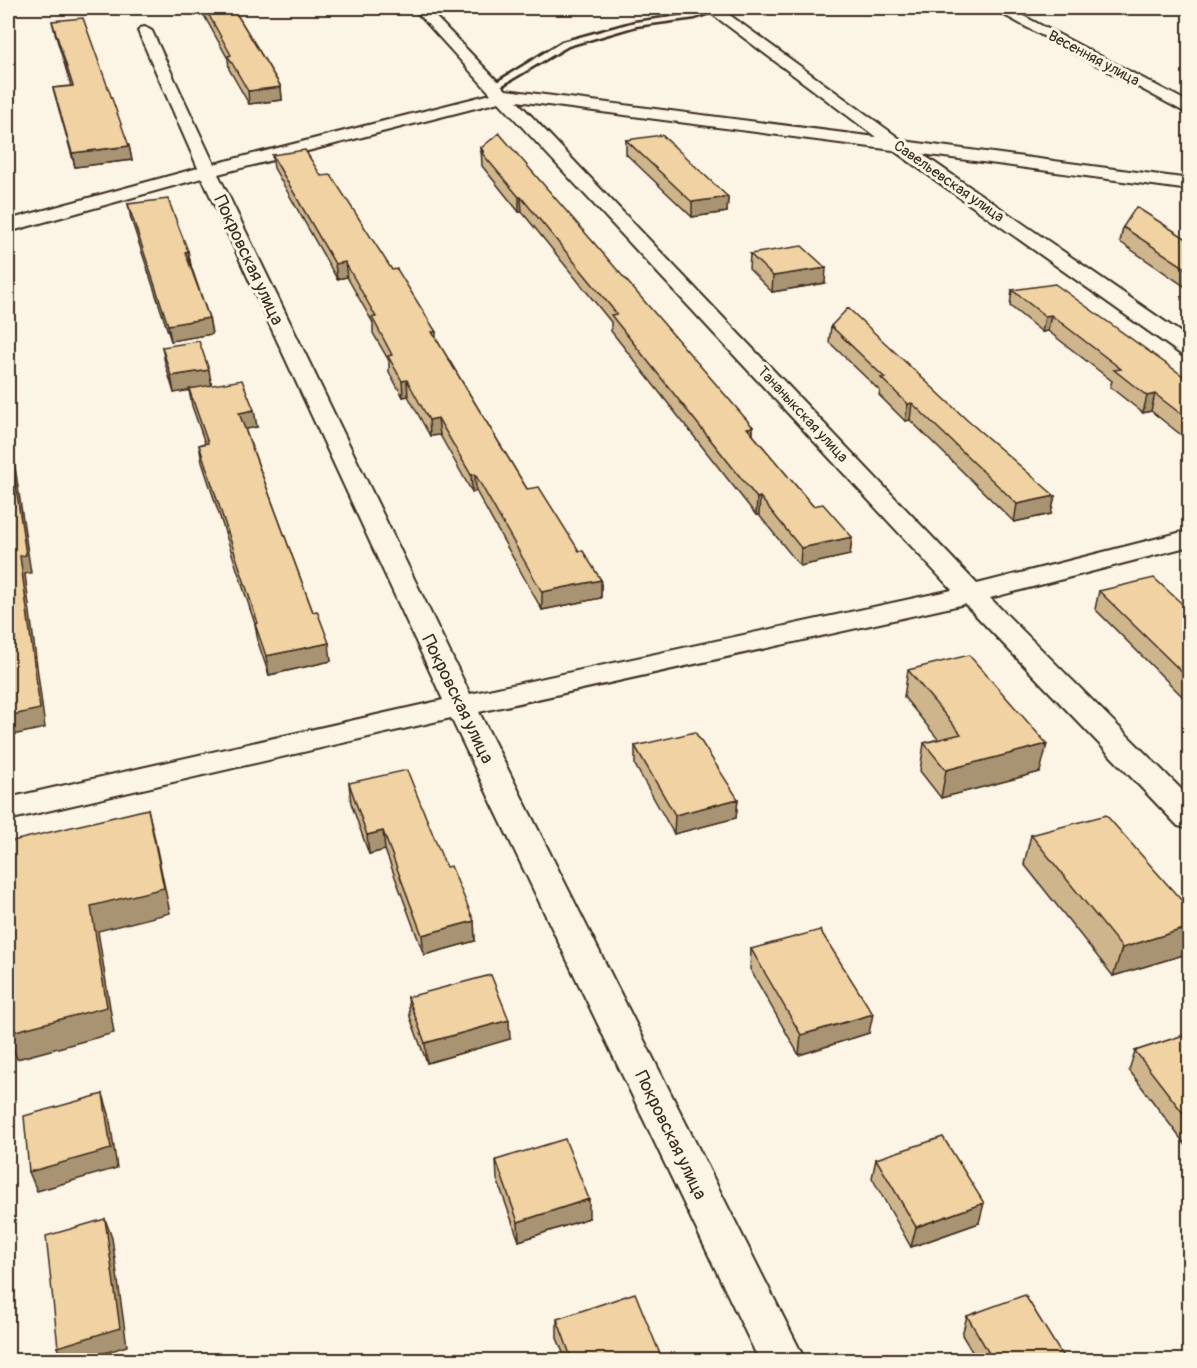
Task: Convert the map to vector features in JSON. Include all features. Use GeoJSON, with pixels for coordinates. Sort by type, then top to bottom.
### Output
{"type":"FeatureCollection","features":[{"type":"Feature","properties":{"kind":"street","name":"Тананыкская улица"},"geometry":{"type":"LineString","coordinates":[[420,8],[501,90],[971,594],[1190,818]]}},
{"type":"Feature","properties":{"kind":"street","name":"Савельевская улица"},"geometry":{"type":"LineString","coordinates":[[715,8],[899,146],[1190,350]]}},
{"type":"Feature","properties":{"kind":"street","name":"Весенняя улица"},"geometry":{"type":"LineString","coordinates":[[998,8],[1190,110]]}},
{"type":"Feature","properties":{"kind":"street","name":"Покровская улица"},"geometry":{"type":"LineString","coordinates":[[145,31],[207,171],[461,706],[782,1360]]}},
{"type":"Feature","properties":{"kind":"street"},"geometry":{"type":"LineString","coordinates":[[8,226],[501,90],[1190,185]]}},
{"type":"Feature","properties":{"kind":"street"},"geometry":{"type":"LineString","coordinates":[[8,809],[461,706],[971,594],[1190,538]]}},
{"type":"Feature","properties":{"kind":"lane"},"geometry":{"type":"LineString","coordinates":[[501,90],[566,44],[635,24],[695,16],[715,8]]}},
{"type":"Feature","properties":{"kind":"building"},"geometry":{"type":"Polygon","coordinates":[[[205,8],[233,8],[281,87],[248,91],[205,8]]]}},
{"type":"Feature","properties":{"kind":"building"},"geometry":{"type":"Polygon","coordinates":[[[83,18],[129,146],[72,153],[53,88],[73,86],[52,21],[83,18]]]}},
{"type":"Feature","properties":{"kind":"building"},"geometry":{"type":"Polygon","coordinates":[[[499,133],[753,427],[747,428],[813,506],[823,504],[852,537],[801,548],[760,497],[757,498],[611,315],[617,314],[481,152],[484,152],[481,148],[499,133]]]}},
{"type":"Feature","properties":{"kind":"building"},"geometry":{"type":"Polygon","coordinates":[[[662,135],[728,197],[692,202],[626,140],[662,135]]]}},
{"type":"Feature","properties":{"kind":"building"},"geometry":{"type":"Polygon","coordinates":[[[305,150],[321,176],[331,175],[392,270],[397,269],[436,332],[432,332],[527,489],[539,487],[579,551],[583,551],[601,580],[542,592],[475,474],[471,475],[438,418],[429,420],[407,380],[402,381],[388,356],[392,355],[372,317],[376,317],[345,262],[335,264],[272,155],[305,150]]]}},
{"type":"Feature","properties":{"kind":"building"},"geometry":{"type":"Polygon","coordinates":[[[168,199],[188,251],[185,252],[209,318],[168,325],[128,204],[168,199]]]}},
{"type":"Feature","properties":{"kind":"building"},"geometry":{"type":"Polygon","coordinates":[[[1136,207],[1190,241],[1190,271],[1123,227],[1136,207]]]}},
{"type":"Feature","properties":{"kind":"building"},"geometry":{"type":"Polygon","coordinates":[[[802,246],[826,268],[773,276],[750,254],[802,246]]]}},
{"type":"Feature","properties":{"kind":"building"},"geometry":{"type":"Polygon","coordinates":[[[1055,284],[1190,381],[1190,421],[1155,394],[1147,396],[1114,370],[1121,369],[1051,315],[1045,316],[1012,290],[1055,284]]]}},
{"type":"Feature","properties":{"kind":"building"},"geometry":{"type":"Polygon","coordinates":[[[848,308],[967,420],[1055,496],[1017,504],[912,403],[908,404],[881,378],[885,378],[831,326],[848,308]]]}},
{"type":"Feature","properties":{"kind":"building"},"geometry":{"type":"Polygon","coordinates":[[[199,341],[209,370],[171,376],[162,347],[199,341]]]}},
{"type":"Feature","properties":{"kind":"building"},"geometry":{"type":"Polygon","coordinates":[[[242,380],[254,410],[239,413],[313,612],[317,611],[329,643],[266,656],[255,624],[258,623],[199,445],[208,443],[189,389],[242,380]]]}},
{"type":"Feature","properties":{"kind":"building"},"geometry":{"type":"Polygon","coordinates":[[[8,433],[26,555],[20,556],[40,709],[8,716],[8,433]]]}},
{"type":"Feature","properties":{"kind":"building"},"geometry":{"type":"Polygon","coordinates":[[[1154,578],[1190,611],[1190,680],[1099,591],[1154,578]]]}},
{"type":"Feature","properties":{"kind":"building"},"geometry":{"type":"Polygon","coordinates":[[[969,655],[1047,744],[946,770],[924,743],[961,734],[908,670],[969,655]]]}},
{"type":"Feature","properties":{"kind":"building"},"geometry":{"type":"Polygon","coordinates":[[[695,732],[738,799],[675,815],[635,746],[695,732]]]}},
{"type":"Feature","properties":{"kind":"building"},"geometry":{"type":"Polygon","coordinates":[[[407,770],[446,867],[451,866],[474,921],[422,935],[383,831],[367,835],[349,783],[407,770]]]}},
{"type":"Feature","properties":{"kind":"building"},"geometry":{"type":"Polygon","coordinates":[[[148,809],[164,888],[91,906],[107,1007],[8,1033],[8,842],[148,809]]]}},
{"type":"Feature","properties":{"kind":"building"},"geometry":{"type":"Polygon","coordinates":[[[1106,815],[1190,910],[1190,927],[1122,948],[1031,835],[1106,815]]]}},
{"type":"Feature","properties":{"kind":"building"},"geometry":{"type":"Polygon","coordinates":[[[820,930],[873,1014],[801,1035],[751,949],[820,930]]]}},
{"type":"Feature","properties":{"kind":"building"},"geometry":{"type":"Polygon","coordinates":[[[491,975],[509,1020],[425,1043],[408,997],[491,975]]]}},
{"type":"Feature","properties":{"kind":"building"},"geometry":{"type":"Polygon","coordinates":[[[1190,1033],[1190,1122],[1135,1051],[1190,1033]]]}},
{"type":"Feature","properties":{"kind":"building"},"geometry":{"type":"Polygon","coordinates":[[[103,1094],[111,1149],[29,1172],[24,1116],[103,1094]]]}},
{"type":"Feature","properties":{"kind":"building"},"geometry":{"type":"Polygon","coordinates":[[[943,1137],[984,1203],[916,1227],[876,1159],[943,1137]]]}},
{"type":"Feature","properties":{"kind":"building"},"geometry":{"type":"Polygon","coordinates":[[[565,1139],[589,1199],[518,1222],[496,1160],[565,1139]]]}},
{"type":"Feature","properties":{"kind":"building"},"geometry":{"type":"Polygon","coordinates":[[[105,1219],[120,1328],[58,1347],[46,1236],[105,1219]]]}},
{"type":"Feature","properties":{"kind":"building"},"geometry":{"type":"Polygon","coordinates":[[[635,1293],[660,1354],[642,1360],[572,1360],[557,1319],[635,1293]]]}},
{"type":"Feature","properties":{"kind":"building"},"geometry":{"type":"Polygon","coordinates":[[[1025,1295],[1065,1360],[993,1360],[967,1316],[1025,1295]]]}}]}
